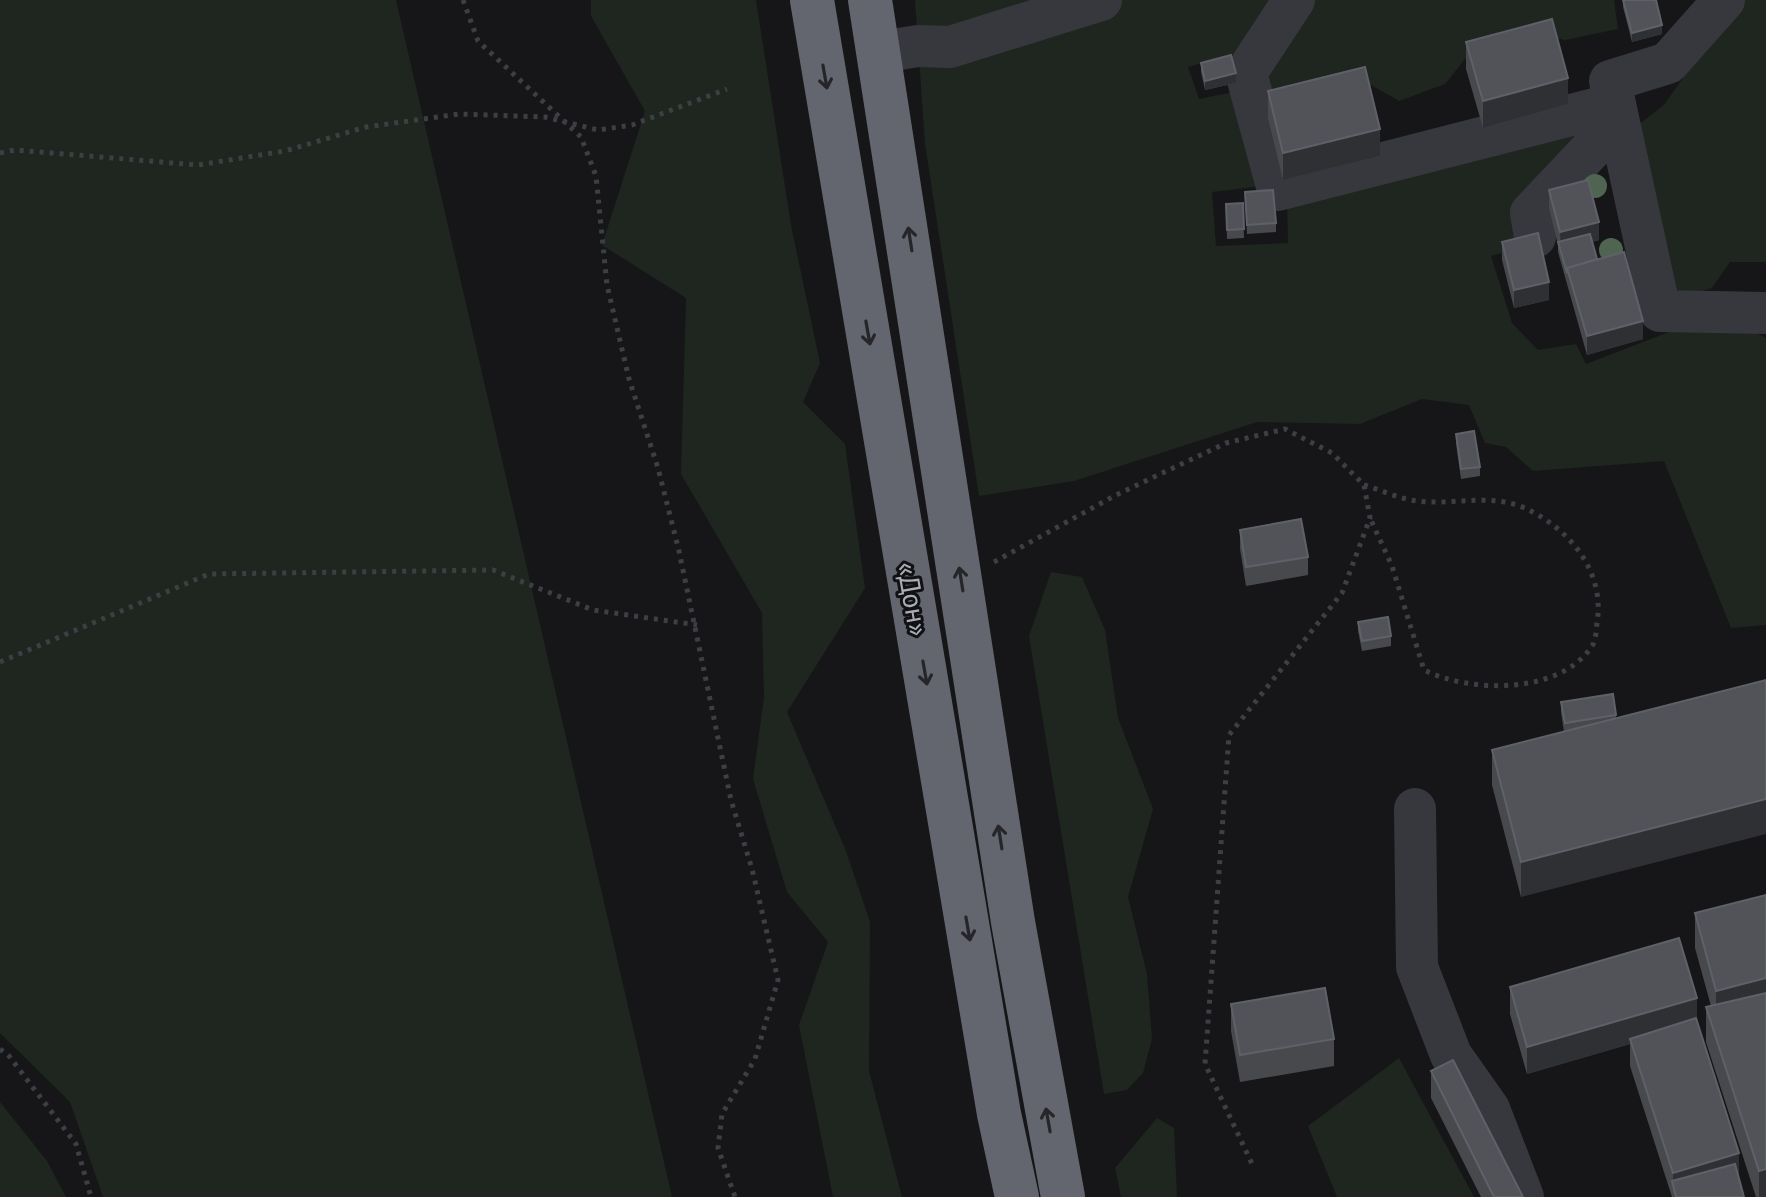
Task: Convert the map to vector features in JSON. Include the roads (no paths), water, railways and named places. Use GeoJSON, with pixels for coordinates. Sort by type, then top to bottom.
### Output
{"type":"FeatureCollection","features":[{"type":"Feature","properties":{"kind":"highway","name":"«Дон»"},"geometry":{"type":"LineString","coordinates":[[812,0],[999,1114],[1017,1197]]}},
{"type":"Feature","properties":{"kind":"highway","name":"«Дон»"},"geometry":{"type":"LineString","coordinates":[[870,0],[881,52],[1013,922],[1063,1197]]}},
{"type":"Feature","properties":{"kind":"lane"},"geometry":{"type":"LineString","coordinates":[[881,52],[918,46],[950,47],[1101,0]]}},
{"type":"Feature","properties":{"kind":"lane"},"geometry":{"type":"LineString","coordinates":[[1294,0],[1246,73],[1278,190],[1616,112]]}},
{"type":"Feature","properties":{"kind":"lane"},"geometry":{"type":"LineString","coordinates":[[1724,0],[1668,63],[1610,81],[1660,311],[1766,313]]}},
{"type":"Feature","properties":{"kind":"lane"},"geometry":{"type":"LineString","coordinates":[[1535,237],[1531,213],[1616,112]]}},
{"type":"Feature","properties":{"kind":"lane"},"geometry":{"type":"LineString","coordinates":[[1415,809],[1417,967],[1451,1055],[1489,1109],[1523,1197]]}}]}
